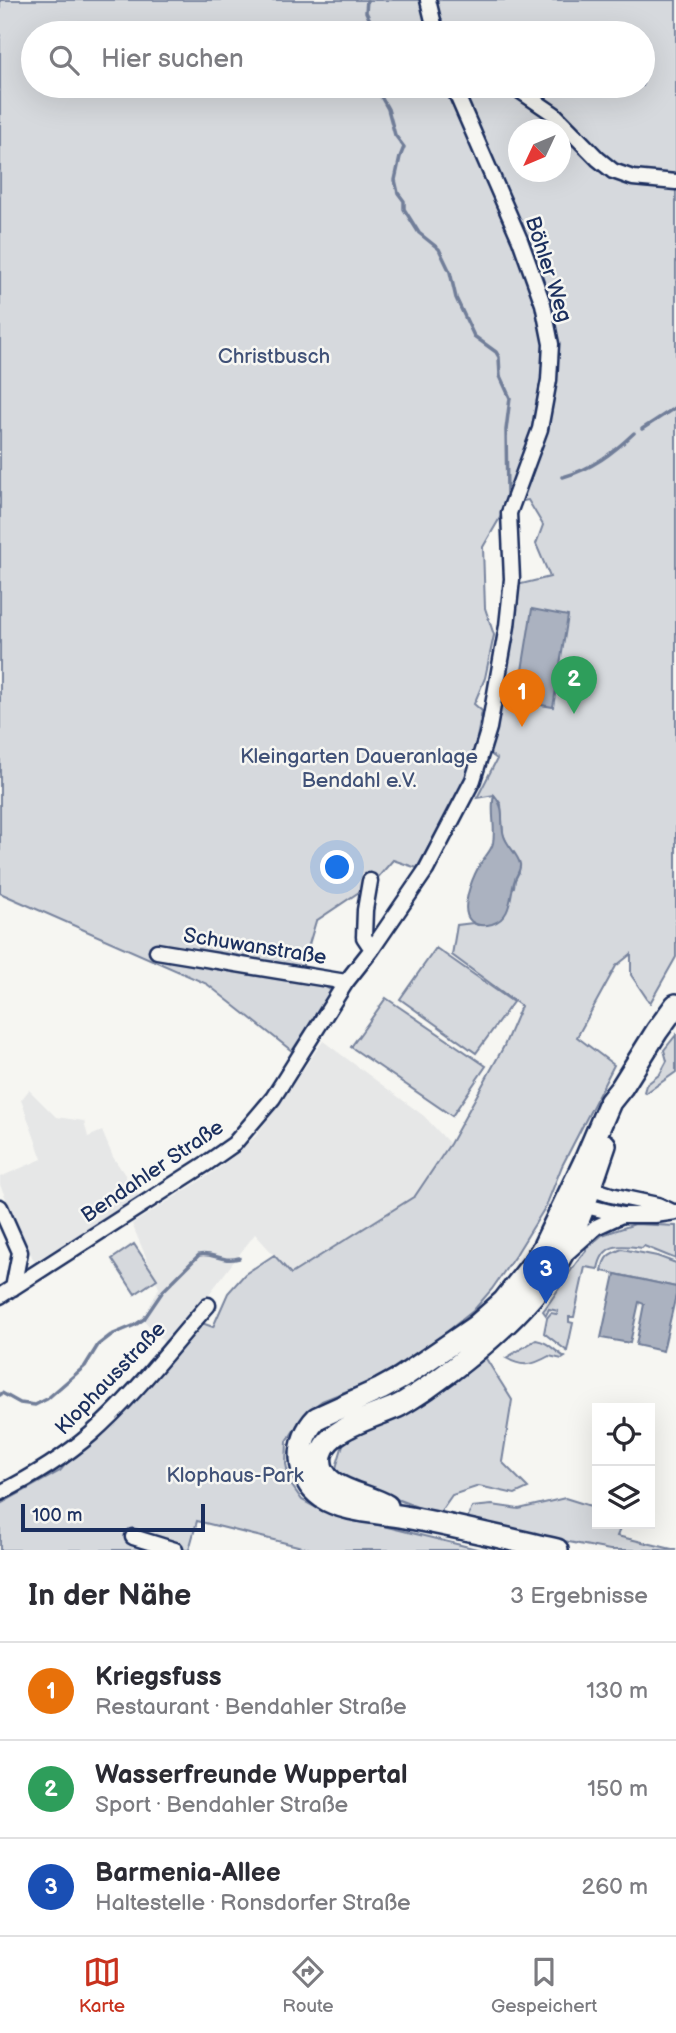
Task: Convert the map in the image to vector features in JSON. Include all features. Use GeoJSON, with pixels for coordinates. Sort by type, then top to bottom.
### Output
{"type":"FeatureCollection","features":[{"type":"Feature","properties":{"kind":"main road"},"geometry":{"type":"LineString","coordinates":[[557,1550],[404,1516],[376,1513],[323,1498],[309,1483],[301,1457],[302,1442],[310,1425],[317,1418],[401,1378],[475,1327],[504,1301],[533,1264],[579,1194],[610,1102],[676,1005]]}},
{"type":"Feature","properties":{"kind":"main road"},"geometry":{"type":"LineString","coordinates":[[404,1516],[380,1501],[343,1489],[332,1482],[322,1463],[321,1454],[324,1447],[334,1435],[401,1404],[444,1375],[506,1323],[538,1288],[559,1259],[577,1225],[579,1194]]}},
{"type":"Feature","properties":{"kind":"street"},"geometry":{"type":"LineString","coordinates":[[428,0],[433,21]]}},
{"type":"Feature","properties":{"kind":"street","name":"Böhler Weg"},"geometry":{"type":"LineString","coordinates":[[458,98],[520,240],[543,304],[551,344],[549,380],[540,429],[509,513]]}},
{"type":"Feature","properties":{"kind":"street"},"geometry":{"type":"LineString","coordinates":[[531,98],[554,114],[613,171],[633,178],[676,182]]}},
{"type":"Feature","properties":{"kind":"street","name":"Bendahler Straße"},"geometry":{"type":"LineString","coordinates":[[0,1296],[233,1144],[273,1098],[346,982],[426,870],[473,780],[489,728],[507,626],[512,579],[509,513]]}},
{"type":"Feature","properties":{"kind":"street"},"geometry":{"type":"LineString","coordinates":[[370,881],[364,937],[372,949]]}},
{"type":"Feature","properties":{"kind":"street","name":"Schuwanstraße"},"geometry":{"type":"LineString","coordinates":[[157,951],[346,982]]}},
{"type":"Feature","properties":{"kind":"street"},"geometry":{"type":"LineString","coordinates":[[579,1194],[611,1195],[658,1205],[675,1212]]}},
{"type":"Feature","properties":{"kind":"street"},"geometry":{"type":"LineString","coordinates":[[579,1194],[622,1215]]}},
{"type":"Feature","properties":{"kind":"street"},"geometry":{"type":"LineString","coordinates":[[0,1207],[20,1252],[13,1287],[0,1278]]}},
{"type":"Feature","properties":{"kind":"street"},"geometry":{"type":"LineString","coordinates":[[559,1259],[596,1227],[622,1215],[675,1212]]}},
{"type":"Feature","properties":{"kind":"street","name":"Klophausstraße"},"geometry":{"type":"LineString","coordinates":[[0,1493],[44,1468],[92,1433],[208,1305]]}},
{"type":"Feature","properties":{"kind":"street"},"geometry":{"type":"LineString","coordinates":[[133,1537],[175,1550]]}},
{"type":"Feature","properties":{"kind":"shaded area"},"geometry":{"type":"Polygon","coordinates":[[[532,609],[568,616],[553,707],[517,701],[532,609]]]}},
{"type":"Feature","properties":{"kind":"shaded area"},"geometry":{"type":"Polygon","coordinates":[[[494,795],[502,811],[504,836],[520,866],[504,916],[492,924],[481,925],[471,921],[466,902],[476,872],[493,843],[494,795]]]}},
{"type":"Feature","properties":{"kind":"shaded area"},"geometry":{"type":"Polygon","coordinates":[[[323,1041],[424,1116],[450,1144],[415,1196],[291,1274],[255,1234],[196,1311],[166,1345],[143,1319],[159,1288],[132,1224],[209,1175],[256,1136],[323,1041]]]}},
{"type":"Feature","properties":{"kind":"shaded area"},"geometry":{"type":"Polygon","coordinates":[[[29,1090],[56,1117],[84,1121],[88,1137],[102,1131],[113,1157],[139,1196],[36,1261],[0,1185],[0,1177],[42,1159],[21,1100],[29,1090]]]}},
{"type":"Feature","properties":{"kind":"shaded area"},"geometry":{"type":"Polygon","coordinates":[[[615,1274],[676,1287],[663,1351],[636,1345],[644,1304],[639,1302],[630,1343],[601,1338],[615,1274]]]}},
{"type":"Feature","properties":{"kind":"green space","name":"Christbusch"},"geometry":{"type":"Polygon","coordinates":[[[0,0],[676,0],[676,957],[650,1003],[631,975],[631,954],[616,966],[577,1037],[614,1065],[562,1166],[546,1206],[492,1289],[473,1311],[443,1335],[377,1379],[322,1401],[304,1415],[287,1441],[286,1464],[290,1483],[302,1500],[322,1511],[481,1550],[314,1550],[197,1521],[189,1550],[0,1550],[0,1504],[60,1471],[199,1322],[213,1327],[228,1293],[245,1274],[274,1255],[291,1274],[415,1196],[450,1144],[504,1046],[521,1006],[452,955],[457,925],[478,925],[514,887],[519,872],[503,834],[501,804],[494,795],[477,798],[497,759],[485,750],[517,585],[550,577],[536,544],[543,525],[528,500],[508,504],[483,547],[485,608],[494,635],[485,678],[474,704],[482,711],[471,770],[417,868],[393,860],[374,882],[316,921],[299,978],[314,980],[332,991],[292,1051],[207,984],[0,893],[0,0]]]}},
{"type":"Feature","properties":{"kind":"green space"},"geometry":{"type":"Polygon","coordinates":[[[436,948],[513,1002],[476,1053],[400,999],[436,948]]]}},
{"type":"Feature","properties":{"kind":"green space"},"geometry":{"type":"Polygon","coordinates":[[[386,998],[486,1066],[452,1116],[351,1047],[386,998]]]}},
{"type":"Feature","properties":{"kind":"green space"},"geometry":{"type":"Polygon","coordinates":[[[676,1035],[676,1072],[644,1092],[646,1085],[660,1074],[667,1061],[664,1050],[676,1035]]]}},
{"type":"Feature","properties":{"kind":"green space"},"geometry":{"type":"Polygon","coordinates":[[[635,1224],[676,1226],[676,1259],[644,1246],[620,1246],[604,1254],[598,1269],[585,1267],[574,1317],[569,1317],[569,1322],[573,1323],[567,1351],[544,1333],[547,1318],[558,1311],[549,1309],[546,1315],[543,1311],[586,1249],[602,1235],[635,1224]]]}},
{"type":"Feature","properties":{"kind":"green space"},"geometry":{"type":"Polygon","coordinates":[[[134,1244],[157,1279],[135,1294],[112,1259],[134,1244]]]}},
{"type":"Feature","properties":{"kind":"green space"},"geometry":{"type":"Polygon","coordinates":[[[622,1249],[676,1263],[676,1287],[602,1271],[608,1256],[622,1249]]]}},
{"type":"Feature","properties":{"kind":"green space"},"geometry":{"type":"Polygon","coordinates":[[[536,1340],[565,1357],[562,1359],[549,1356],[528,1364],[506,1358],[536,1340]]]}},
{"type":"Feature","properties":{"kind":"green space"},"geometry":{"type":"Polygon","coordinates":[[[485,1357],[512,1400],[502,1462],[528,1488],[515,1494],[479,1486],[452,1495],[438,1515],[339,1477],[336,1468],[344,1441],[441,1391],[485,1357]]]}},
{"type":"Feature","properties":{"kind":"green space"},"geometry":{"type":"Polygon","coordinates":[[[565,1498],[592,1506],[592,1529],[620,1529],[617,1536],[676,1550],[610,1550],[466,1522],[472,1507],[492,1505],[519,1509],[565,1498]]]}},
{"type":"Feature","properties":{"kind":"waterway"},"geometry":{"type":"LineString","coordinates":[[367,0],[366,12],[370,21]]}},
{"type":"Feature","properties":{"kind":"waterway"},"geometry":{"type":"LineString","coordinates":[[382,98],[388,109],[395,135],[404,147],[395,180],[398,193],[404,201],[404,209],[419,233],[439,249],[450,272],[456,298],[474,336],[499,357],[500,376],[510,398],[506,430],[507,495]]}},
{"type":"Feature","properties":{"kind":"waterway"},"geometry":{"type":"LineString","coordinates":[[642,429],[676,407]]}},
{"type":"Feature","properties":{"kind":"waterway"},"geometry":{"type":"LineString","coordinates":[[563,477],[602,460],[634,433]]}},
{"type":"Feature","properties":{"kind":"waterway"},"geometry":{"type":"LineString","coordinates":[[0,1395],[2,1393],[20,1403],[35,1405],[47,1399],[85,1366],[98,1345],[111,1335],[144,1319],[163,1291],[199,1255],[239,1258]]}},
{"type":"Feature","properties":{"kind":"place","name":"Wasserfreunde Wuppertal"},"geometry":{"type":"Point","coordinates":[574,714]}},
{"type":"Feature","properties":{"kind":"place","name":"Kriegsfuss"},"geometry":{"type":"Point","coordinates":[522,727]}},
{"type":"Feature","properties":{"kind":"place","name":"Barmenia-Allee"},"geometry":{"type":"Point","coordinates":[546,1304]}},
{"type":"Feature","properties":{"kind":"park label","name":"Kleingarten Daueranlage Bendahl e.V."},"geometry":{"type":"Point","coordinates":[359,768]}},
{"type":"Feature","properties":{"kind":"park label","name":"Klophaus-Park"},"geometry":{"type":"Point","coordinates":[235,1475]}}]}
